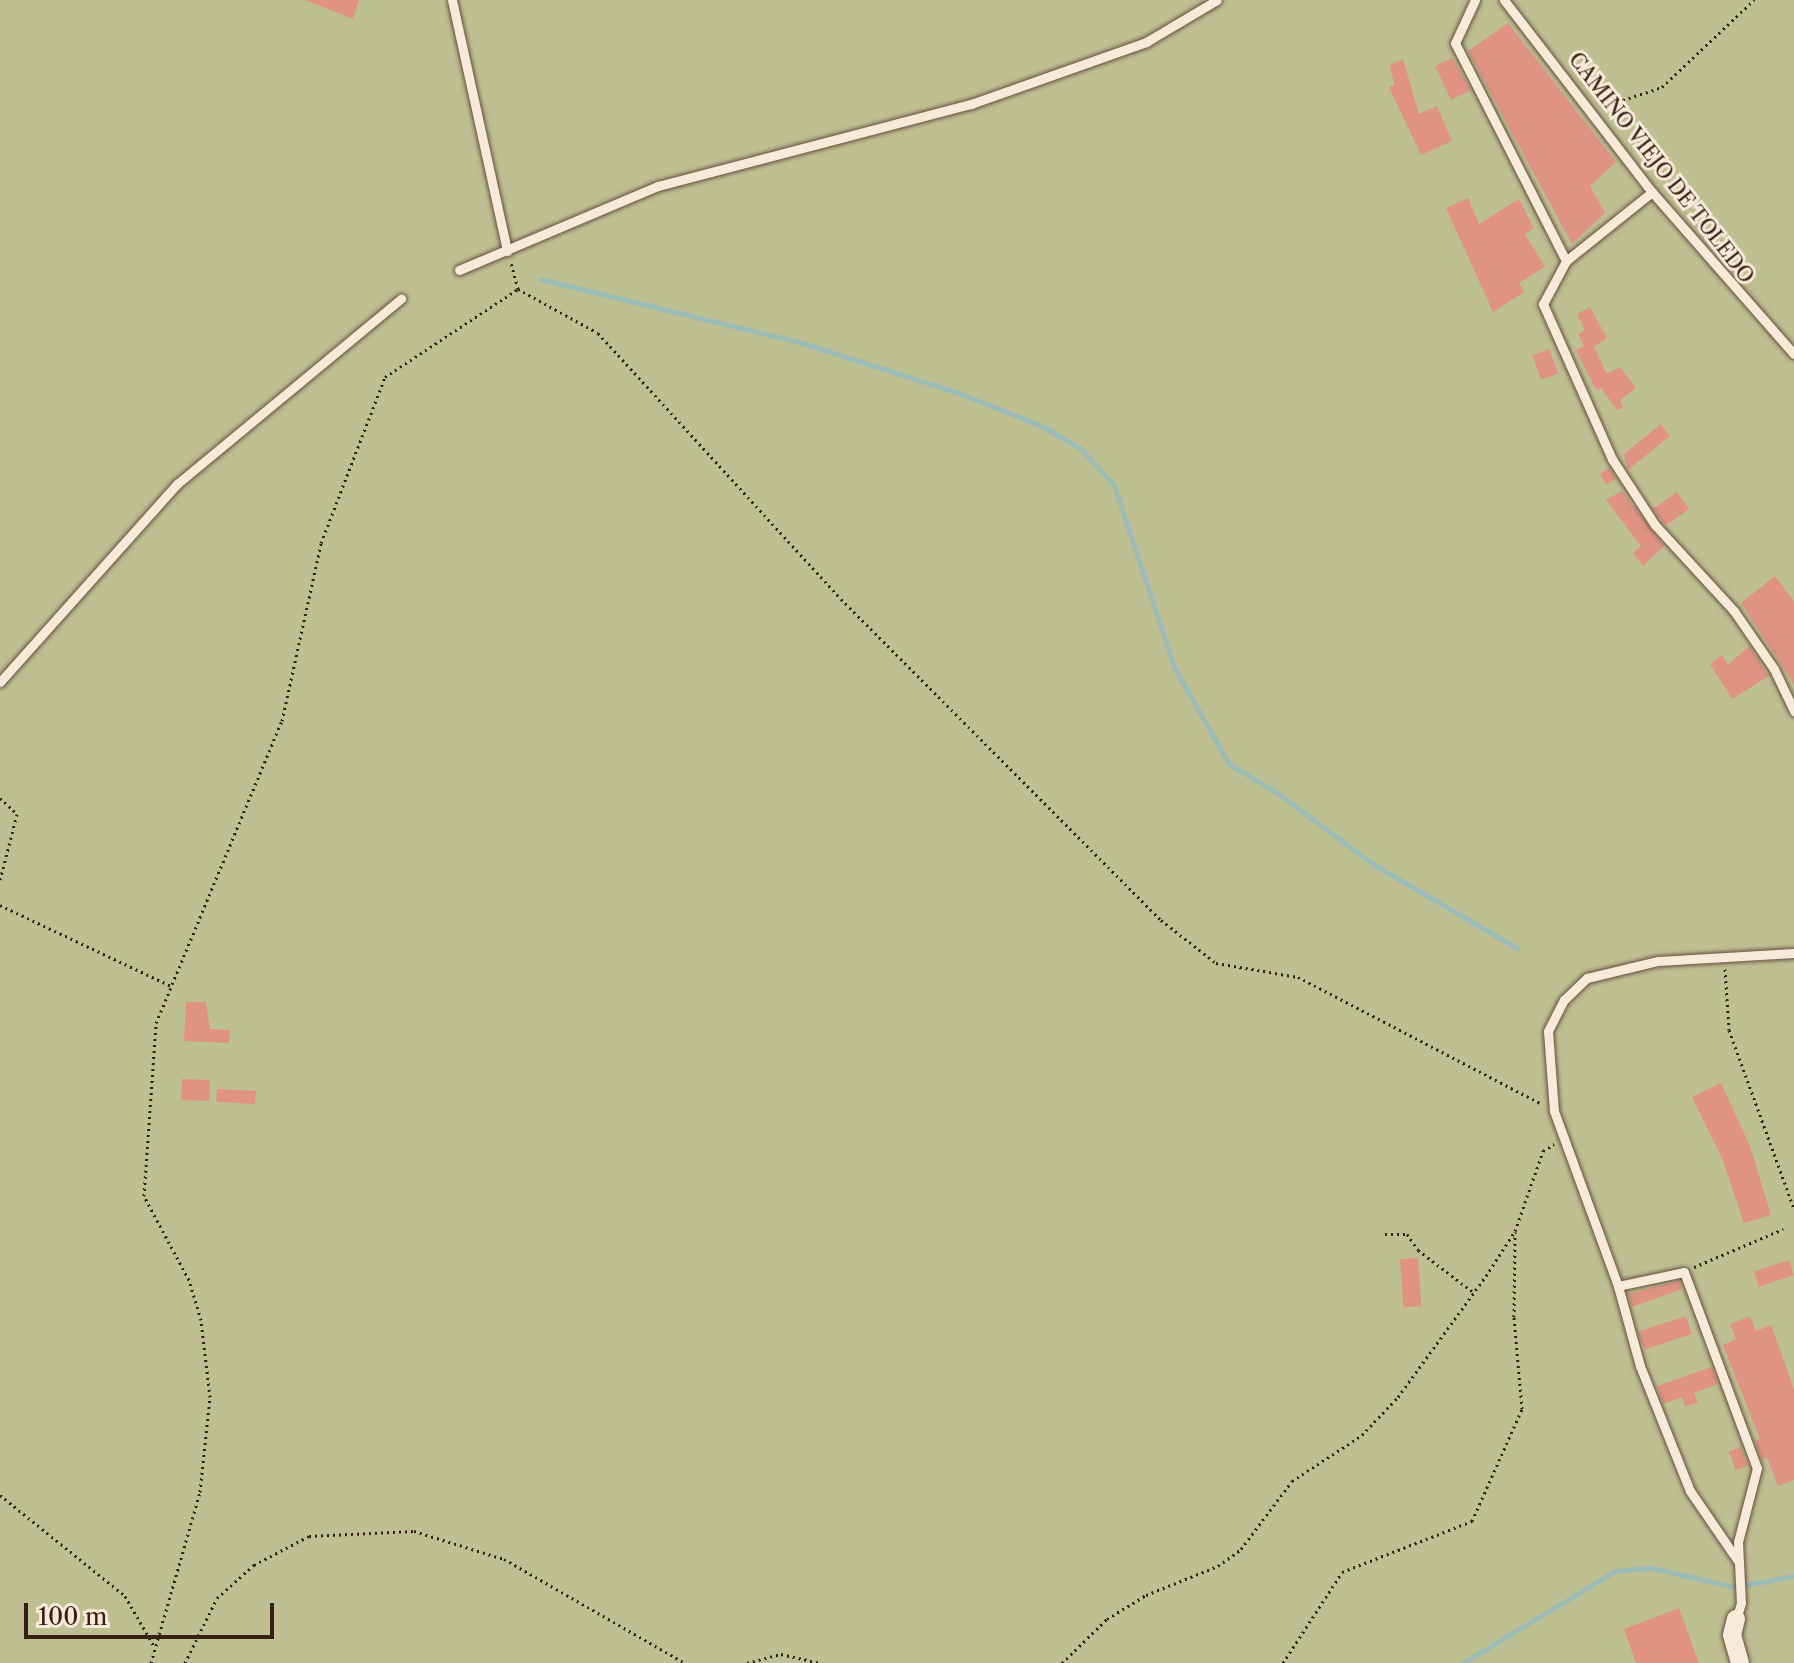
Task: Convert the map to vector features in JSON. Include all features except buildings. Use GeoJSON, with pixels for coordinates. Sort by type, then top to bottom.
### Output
{"type":"FeatureCollection","features":[{"type":"Feature","properties":{"kind":"street"},"geometry":{"type":"LineString","coordinates":[[1738,1611],[1732,1635],[1740,1663]]}},
{"type":"Feature","properties":{"kind":"lane"},"geometry":{"type":"LineString","coordinates":[[452,0],[507,251]]}},
{"type":"Feature","properties":{"kind":"lane"},"geometry":{"type":"LineString","coordinates":[[459,270],[658,186],[971,104],[1117,53],[1146,42],[1217,0]]}},
{"type":"Feature","properties":{"kind":"lane"},"geometry":{"type":"LineString","coordinates":[[1475,0],[1455,43],[1566,261]]}},
{"type":"Feature","properties":{"kind":"lane","name":"CAMINO VIEJO DE TOLEDO"},"geometry":{"type":"LineString","coordinates":[[1504,0],[1652,192],[1794,354]]}},
{"type":"Feature","properties":{"kind":"lane"},"geometry":{"type":"LineString","coordinates":[[1652,192],[1566,261],[1543,304],[1612,459],[1655,525],[1734,611],[1774,669],[1794,711]]}},
{"type":"Feature","properties":{"kind":"lane"},"geometry":{"type":"LineString","coordinates":[[0,682],[177,484],[401,299]]}},
{"type":"Feature","properties":{"kind":"lane"},"geometry":{"type":"LineString","coordinates":[[1738,1564],[1690,1491],[1640,1366],[1618,1286],[1554,1111],[1548,1031],[1575,986],[1587,978],[1658,961],[1794,953]]}},
{"type":"Feature","properties":{"kind":"lane"},"geometry":{"type":"LineString","coordinates":[[1618,1286],[1684,1272],[1757,1468],[1738,1564],[1738,1611]]}},
{"type":"Feature","properties":{"kind":"path"},"geometry":{"type":"LineString","coordinates":[[1571,84],[1605,98],[1641,98],[1685,67],[1754,0]]}},
{"type":"Feature","properties":{"kind":"path"},"geometry":{"type":"LineString","coordinates":[[507,251],[518,289],[598,333],[841,599],[1161,920],[1216,963],[1298,977],[1554,1111]]}},
{"type":"Feature","properties":{"kind":"path"},"geometry":{"type":"LineString","coordinates":[[151,1663],[200,1492],[210,1397],[201,1320],[189,1280],[144,1196],[156,1023],[282,721],[321,543],[385,377],[518,289]]}},
{"type":"Feature","properties":{"kind":"path"},"geometry":{"type":"LineString","coordinates":[[0,798],[17,814],[0,880]]}},
{"type":"Feature","properties":{"kind":"path"},"geometry":{"type":"LineString","coordinates":[[0,905],[171,986]]}},
{"type":"Feature","properties":{"kind":"path"},"geometry":{"type":"LineString","coordinates":[[1724,957],[1729,1030],[1794,1209]]}},
{"type":"Feature","properties":{"kind":"path"},"geometry":{"type":"LineString","coordinates":[[1062,1663],[1107,1619],[1146,1595],[1218,1566],[1241,1549],[1292,1481],[1362,1435],[1398,1397],[1515,1231],[1543,1151],[1566,1144]]}},
{"type":"Feature","properties":{"kind":"path"},"geometry":{"type":"LineString","coordinates":[[1684,1272],[1783,1229]]}},
{"type":"Feature","properties":{"kind":"path"},"geometry":{"type":"LineString","coordinates":[[1283,1663],[1342,1572],[1472,1521],[1522,1409],[1514,1317],[1515,1231]]}},
{"type":"Feature","properties":{"kind":"path"},"geometry":{"type":"LineString","coordinates":[[1385,1234],[1407,1234],[1418,1250],[1473,1292]]}},
{"type":"Feature","properties":{"kind":"path"},"geometry":{"type":"LineString","coordinates":[[0,1495],[125,1596],[154,1646]]}},
{"type":"Feature","properties":{"kind":"path"},"geometry":{"type":"LineString","coordinates":[[185,1663],[217,1598],[254,1565],[309,1536],[414,1531],[504,1559],[685,1663]]}},
{"type":"Feature","properties":{"kind":"path"},"geometry":{"type":"LineString","coordinates":[[747,1663],[781,1654],[820,1663]]}},
{"type":"Feature","properties":{"kind":"green space"},"geometry":{"type":"Polygon","coordinates":[[[0,0],[1794,0],[1794,1663],[0,1663],[0,0]]]}},
{"type":"Feature","properties":{"kind":"waterway"},"geometry":{"type":"LineString","coordinates":[[540,279],[799,342],[956,392],[1042,426],[1081,449],[1114,485],[1175,669],[1229,764],[1276,792],[1373,864],[1517,948]]}},
{"type":"Feature","properties":{"kind":"waterway"},"geometry":{"type":"LineString","coordinates":[[1463,1663],[1615,1571],[1652,1568],[1734,1587],[1794,1576]]}}]}
